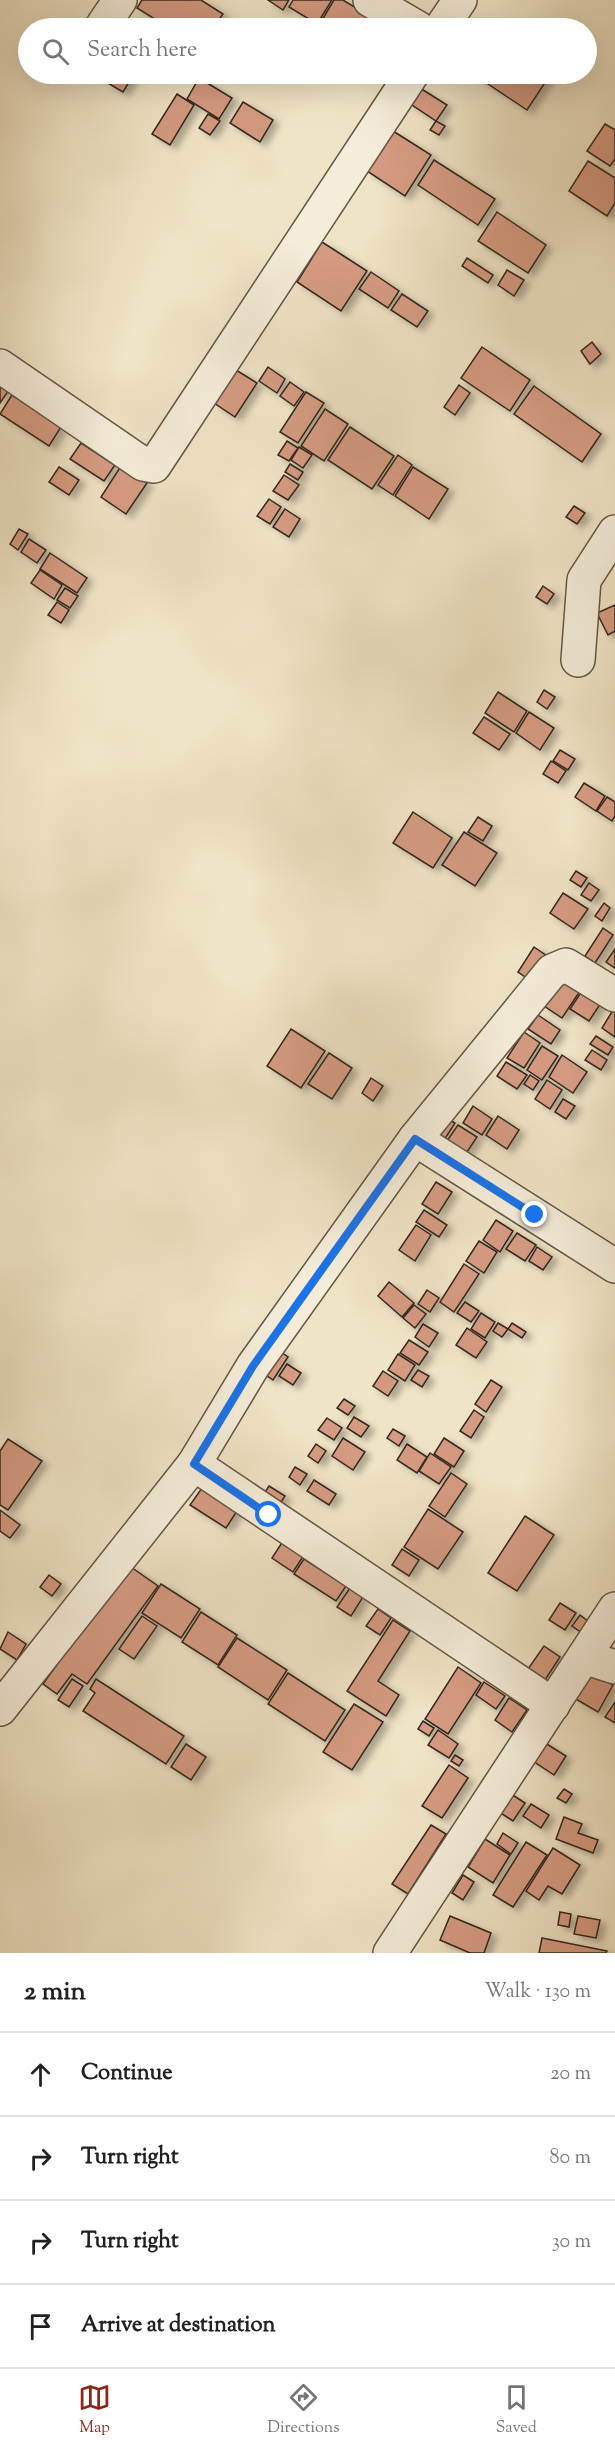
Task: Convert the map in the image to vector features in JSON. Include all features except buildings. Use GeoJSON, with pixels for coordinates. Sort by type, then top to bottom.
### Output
{"type":"FeatureCollection","features":[{"type":"Feature","properties":{"kind":"street"},"geometry":{"type":"LineString","coordinates":[[370,0],[401,18]]}},
{"type":"Feature","properties":{"kind":"street"},"geometry":{"type":"LineString","coordinates":[[448,18],[460,0]]}},
{"type":"Feature","properties":{"kind":"street"},"geometry":{"type":"LineString","coordinates":[[0,366],[143,464],[154,466],[405,84]]}},
{"type":"Feature","properties":{"kind":"street"},"geometry":{"type":"LineString","coordinates":[[578,660],[584,580],[615,532]]}},
{"type":"Feature","properties":{"kind":"street"},"geometry":{"type":"LineString","coordinates":[[0,1709],[194,1464],[253,1366],[415,1139],[552,971],[566,965],[615,994]]}},
{"type":"Feature","properties":{"kind":"street"},"geometry":{"type":"LineString","coordinates":[[415,1139],[615,1266]]}},
{"type":"Feature","properties":{"kind":"street"},"geometry":{"type":"LineString","coordinates":[[194,1464],[552,1705]]}},
{"type":"Feature","properties":{"kind":"street"},"geometry":{"type":"LineString","coordinates":[[390,1953],[615,1609]]}},
{"type":"Feature","properties":{"kind":"street"},"geometry":{"type":"LineString","coordinates":[[584,1657],[615,1667]]}},
{"type":"Feature","properties":{"kind":"route"},"geometry":{"type":"LineString","coordinates":[[269,1515],[194,1464],[253,1366],[415,1139],[535,1215]]}}]}
